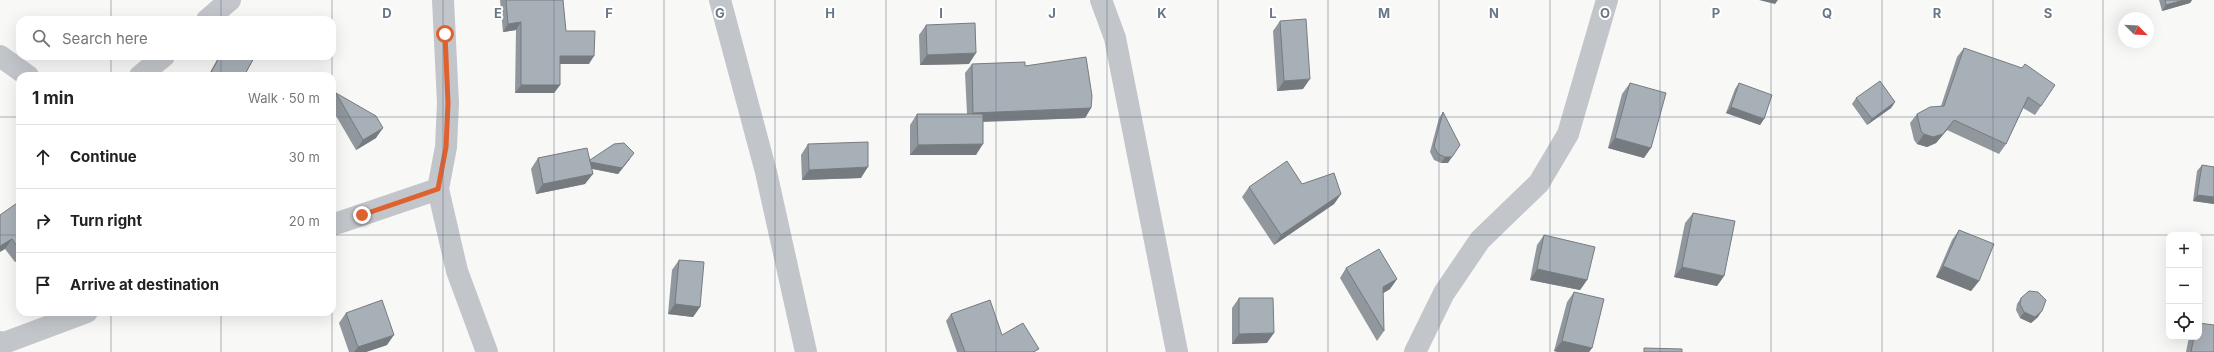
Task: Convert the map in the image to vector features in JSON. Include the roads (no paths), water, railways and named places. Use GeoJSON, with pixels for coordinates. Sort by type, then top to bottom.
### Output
{"type":"FeatureCollection","features":[{"type":"Feature","properties":{"kind":"street"},"geometry":{"type":"LineString","coordinates":[[211,16],[230,0]]}},
{"type":"Feature","properties":{"kind":"street"},"geometry":{"type":"LineString","coordinates":[[443,0],[448,103],[446,147],[438,189],[457,271],[487,352]]}},
{"type":"Feature","properties":{"kind":"street"},"geometry":{"type":"LineString","coordinates":[[720,0],[766,172],[806,352]]}},
{"type":"Feature","properties":{"kind":"street"},"geometry":{"type":"LineString","coordinates":[[1101,0],[1115,38],[1178,352]]}},
{"type":"Feature","properties":{"kind":"street"},"geometry":{"type":"LineString","coordinates":[[1415,352],[1444,293],[1480,240],[1539,183],[1568,134],[1607,0]]}},
{"type":"Feature","properties":{"kind":"street"},"geometry":{"type":"LineString","coordinates":[[0,56],[22,72]]}},
{"type":"Feature","properties":{"kind":"street"},"geometry":{"type":"LineString","coordinates":[[145,72],[159,60]]}},
{"type":"Feature","properties":{"kind":"street"},"geometry":{"type":"LineString","coordinates":[[336,224],[438,189]]}},
{"type":"Feature","properties":{"kind":"street"},"geometry":{"type":"LineString","coordinates":[[4,346],[77,316]]}}]}
